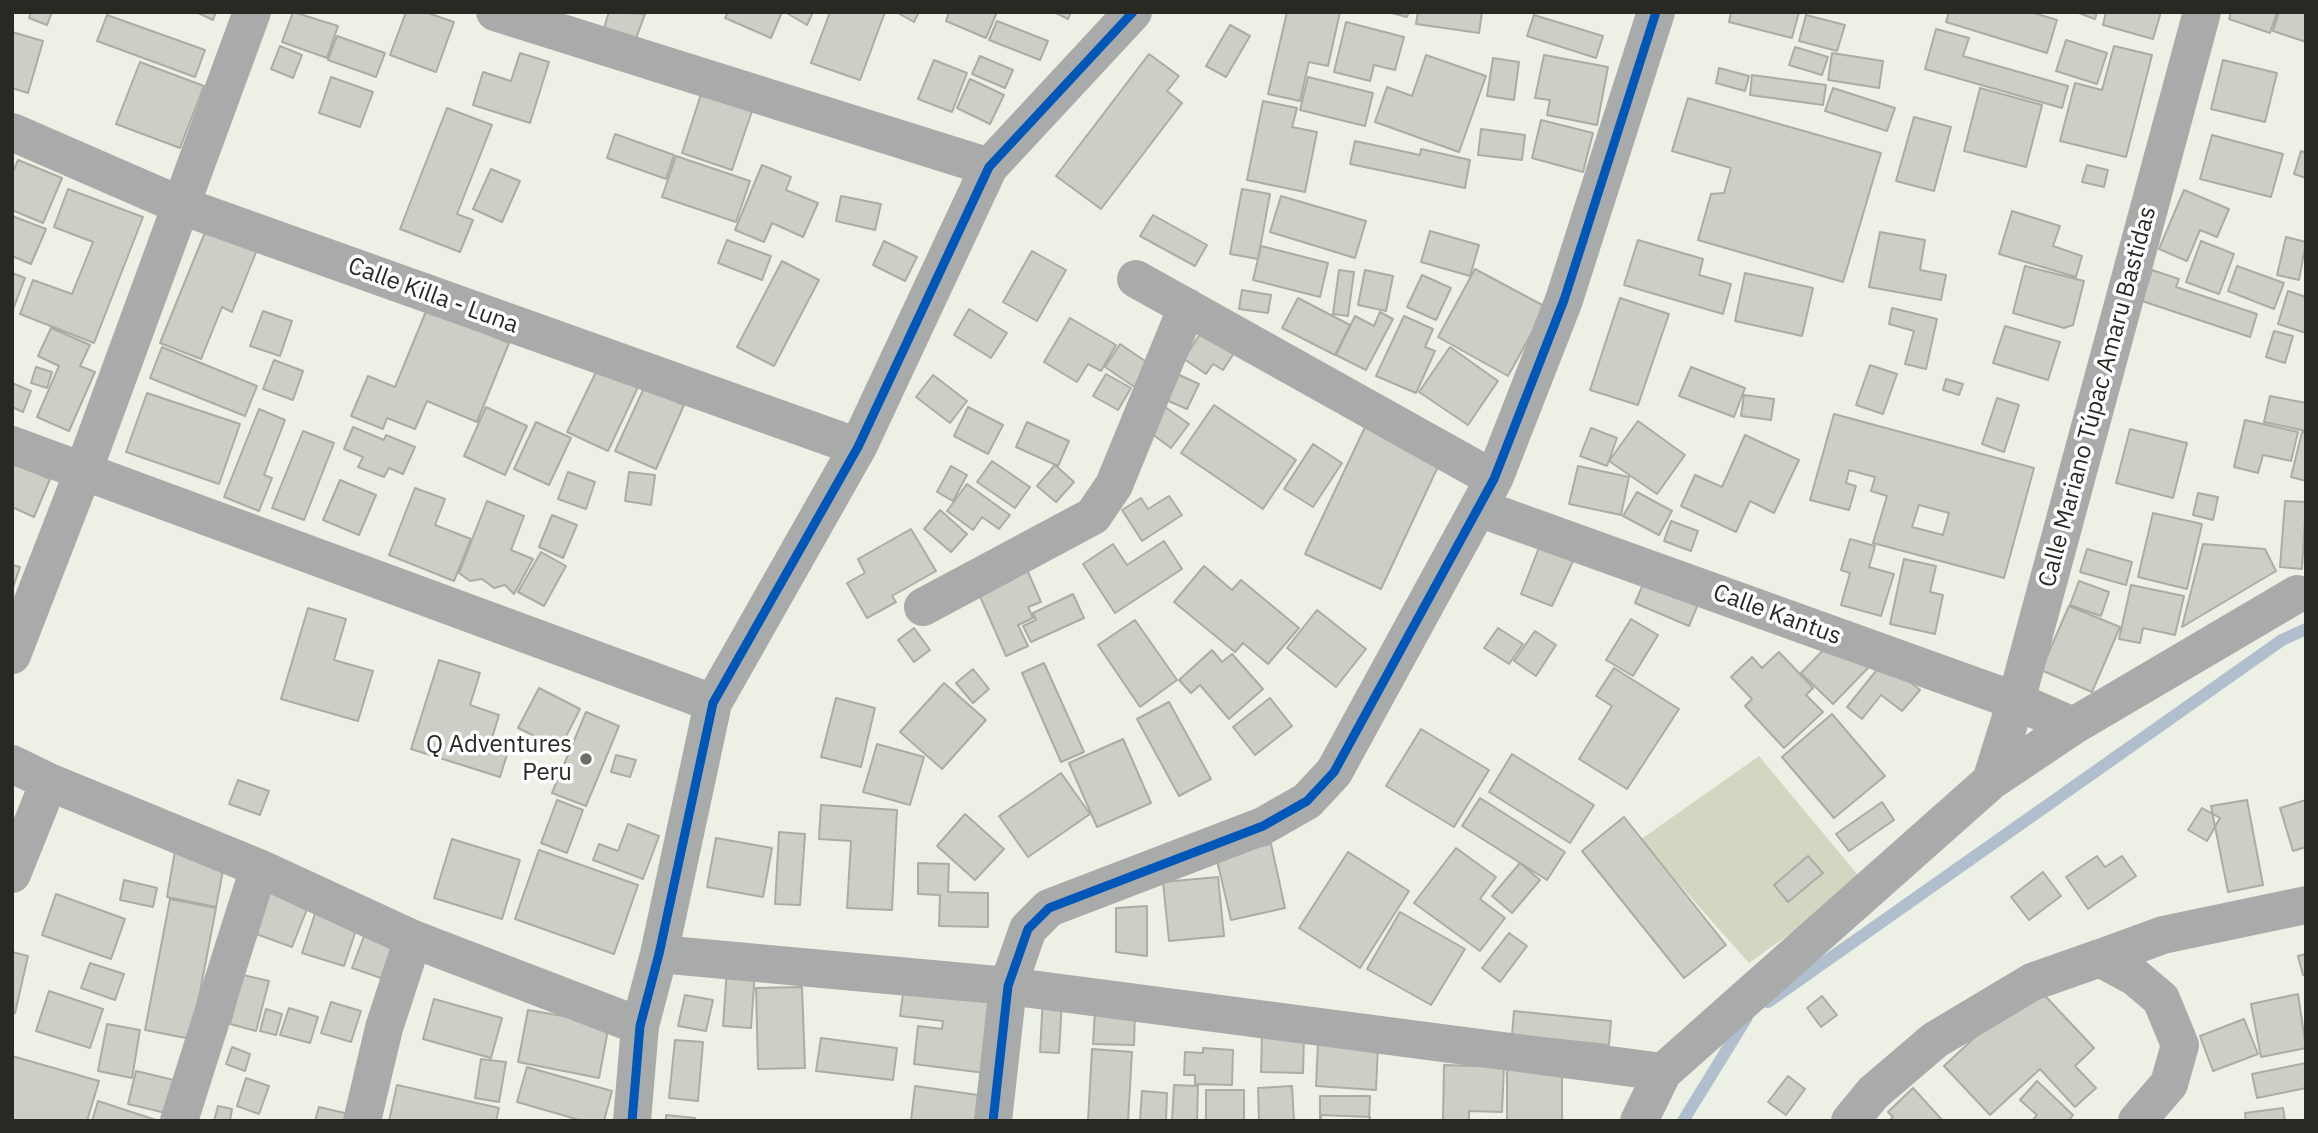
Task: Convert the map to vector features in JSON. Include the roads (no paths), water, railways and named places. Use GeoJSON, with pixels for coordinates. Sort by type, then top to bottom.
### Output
{"type":"FeatureCollection","features":[{"type":"Feature","properties":{"kind":"street"},"geometry":{"type":"LineString","coordinates":[[12,655],[83,472],[252,12]]}},
{"type":"Feature","properties":{"kind":"street"},"geometry":{"type":"LineString","coordinates":[[495,12],[989,167]]}},
{"type":"Feature","properties":{"kind":"street"},"geometry":{"type":"LineString","coordinates":[[632,1121],[640,1026],[659,954],[713,703],[858,447],[989,167],[1133,12]]}},
{"type":"Feature","properties":{"kind":"street"},"geometry":{"type":"LineString","coordinates":[[993,1121],[1008,986],[1028,929],[1049,908],[1263,826],[1307,801],[1334,772],[1487,494],[1564,300],[1656,12]]}},
{"type":"Feature","properties":{"kind":"street","name":"Calle Mariano Túpac Amaru Bastidas"},"geometry":{"type":"LineString","coordinates":[[1991,781],[2016,701],[2202,12]]}},
{"type":"Feature","properties":{"kind":"street","name":"Calle Killa - Luna"},"geometry":{"type":"LineString","coordinates":[[12,132],[182,206],[858,447]]}},
{"type":"Feature","properties":{"kind":"street","name":"Calle Kantus"},"geometry":{"type":"LineString","coordinates":[[1136,279],[1187,307],[1487,494],[2016,701],[2073,726]]}},
{"type":"Feature","properties":{"kind":"street"},"geometry":{"type":"LineString","coordinates":[[923,607],[1093,516],[1114,485],[1187,307]]}},
{"type":"Feature","properties":{"kind":"street"},"geometry":{"type":"LineString","coordinates":[[12,445],[713,703]]}},
{"type":"Feature","properties":{"kind":"street"},"geometry":{"type":"LineString","coordinates":[[1639,1121],[1663,1072],[1991,781],[2073,726],[2297,594]]}},
{"type":"Feature","properties":{"kind":"street"},"geometry":{"type":"LineString","coordinates":[[12,764],[49,782],[259,868],[413,939],[640,1026]]}},
{"type":"Feature","properties":{"kind":"street"},"geometry":{"type":"LineString","coordinates":[[12,874],[49,782]]}},
{"type":"Feature","properties":{"kind":"street"},"geometry":{"type":"LineString","coordinates":[[179,1121],[259,868]]}},
{"type":"Feature","properties":{"kind":"street"},"geometry":{"type":"LineString","coordinates":[[1850,1121],[1873,1093],[1934,1040],[2032,982],[2163,935],[2306,905]]}},
{"type":"Feature","properties":{"kind":"street"},"geometry":{"type":"LineString","coordinates":[[362,1121],[384,1028],[413,939]]}},
{"type":"Feature","properties":{"kind":"street"},"geometry":{"type":"LineString","coordinates":[[659,954],[1008,986],[1663,1072]]}},
{"type":"Feature","properties":{"kind":"street"},"geometry":{"type":"LineString","coordinates":[[2100,958],[2135,977],[2161,999],[2180,1045],[2169,1084],[2137,1121]]}},
{"type":"Feature","properties":{"kind":"waterway"},"geometry":{"type":"LineString","coordinates":[[1768,1002],[2282,640],[2306,629]]}},
{"type":"Feature","properties":{"kind":"waterway"},"geometry":{"type":"LineString","coordinates":[[1683,1121],[1747,1017]]}},
{"type":"Feature","properties":{"kind":"place","name":"Q Adventures Peru"},"geometry":{"type":"Point","coordinates":[586,759]}}]}
